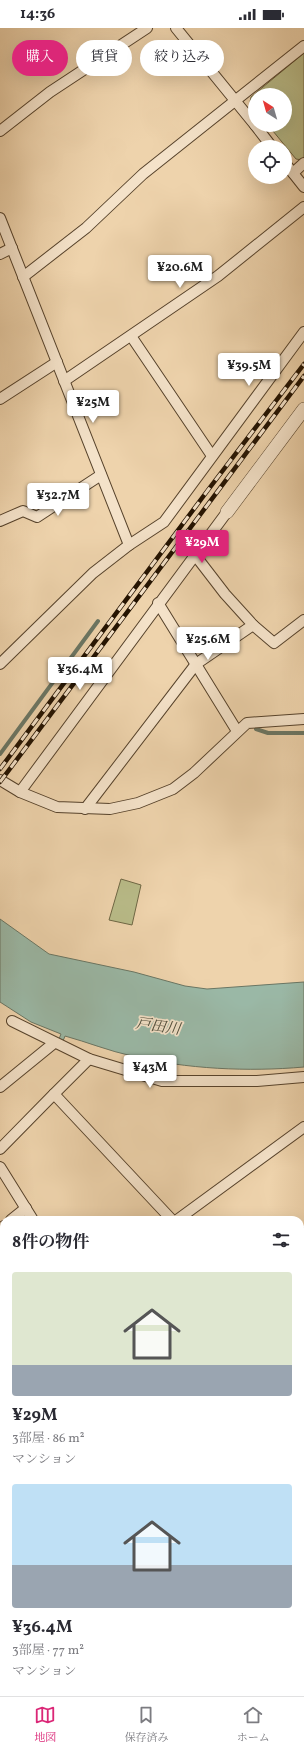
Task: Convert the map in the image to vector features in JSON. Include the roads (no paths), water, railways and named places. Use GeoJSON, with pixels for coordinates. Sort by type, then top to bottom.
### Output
{"type":"FeatureCollection","features":[{"type":"Feature","properties":{"kind":"street"},"geometry":{"type":"LineString","coordinates":[[0,131],[50,92],[147,28]]}},
{"type":"Feature","properties":{"kind":"street"},"geometry":{"type":"LineString","coordinates":[[176,28],[248,116]]}},
{"type":"Feature","properties":{"kind":"street"},"geometry":{"type":"LineString","coordinates":[[23,277],[86,228],[143,174],[304,46]]}},
{"type":"Feature","properties":{"kind":"street"},"geometry":{"type":"LineString","coordinates":[[260,132],[267,140]]}},
{"type":"Feature","properties":{"kind":"street"},"geometry":{"type":"LineString","coordinates":[[304,163],[293,173],[304,187]]}},
{"type":"Feature","properties":{"kind":"street"},"geometry":{"type":"LineString","coordinates":[[64,381],[218,276],[304,208]]}},
{"type":"Feature","properties":{"kind":"street"},"geometry":{"type":"LineString","coordinates":[[0,218],[129,545]]}},
{"type":"Feature","properties":{"kind":"street"},"geometry":{"type":"LineString","coordinates":[[0,254],[12,248]]}},
{"type":"Feature","properties":{"kind":"street"},"geometry":{"type":"LineString","coordinates":[[0,664],[93,573],[129,545],[164,522],[304,332]]}},
{"type":"Feature","properties":{"kind":"street"},"geometry":{"type":"LineString","coordinates":[[131,336],[212,456]]}},
{"type":"Feature","properties":{"kind":"street"},"geometry":{"type":"LineString","coordinates":[[0,399],[57,362]]}},
{"type":"Feature","properties":{"kind":"street"},"geometry":{"type":"LineString","coordinates":[[20,792],[158,603],[304,411]]}},
{"type":"Feature","properties":{"kind":"street"},"geometry":{"type":"LineString","coordinates":[[0,522],[23,511],[37,517],[101,475]]}},
{"type":"Feature","properties":{"kind":"street"},"geometry":{"type":"LineString","coordinates":[[195,554],[225,594],[253,625],[274,643],[304,620]]}},
{"type":"Feature","properties":{"kind":"street"},"geometry":{"type":"LineString","coordinates":[[158,603],[238,731]]}},
{"type":"Feature","properties":{"kind":"street"},"geometry":{"type":"LineString","coordinates":[[85,809],[196,664],[253,625]]}},
{"type":"Feature","properties":{"kind":"street"},"geometry":{"type":"LineString","coordinates":[[0,780],[20,792],[57,807],[110,809],[138,803],[173,789],[194,773],[247,723],[304,719]]}},
{"type":"Feature","properties":{"kind":"street"},"geometry":{"type":"LineString","coordinates":[[12,1022],[89,1060],[162,1081],[257,1081],[304,1078]]}},
{"type":"Feature","properties":{"kind":"street"},"geometry":{"type":"LineString","coordinates":[[0,1087],[54,1043]]}},
{"type":"Feature","properties":{"kind":"street"},"geometry":{"type":"LineString","coordinates":[[0,1149],[89,1060]]}},
{"type":"Feature","properties":{"kind":"street"},"geometry":{"type":"LineString","coordinates":[[54,1094],[168,1216]]}},
{"type":"Feature","properties":{"kind":"street"},"geometry":{"type":"LineString","coordinates":[[182,1216],[304,1127]]}},
{"type":"Feature","properties":{"kind":"street"},"geometry":{"type":"LineString","coordinates":[[0,1167],[31,1216]]}},
{"type":"Feature","properties":{"kind":"street"},"geometry":{"type":"LineString","coordinates":[[16,1216],[26,1208]]}},
{"type":"Feature","properties":{"kind":"water","name":"戸田川"},"geometry":{"type":"Polygon","coordinates":[[[0,919],[49,954],[134,972],[185,986],[207,989],[304,982],[304,1067],[239,1069],[195,1067],[115,1052],[65,1036],[63,1041],[59,1039],[61,1034],[31,1022],[0,1002],[0,919]]]}},
{"type":"Feature","properties":{"kind":"waterway"},"geometry":{"type":"LineString","coordinates":[[0,754],[98,621]]}},
{"type":"Feature","properties":{"kind":"waterway"},"geometry":{"type":"LineString","coordinates":[[256,729],[268,733],[304,733]]}},
{"type":"Feature","properties":{"kind":"railway"},"geometry":{"type":"LineString","coordinates":[[0,769],[304,364]]}},
{"type":"Feature","properties":{"kind":"railway"},"geometry":{"type":"LineString","coordinates":[[0,782],[304,376]]}}]}
